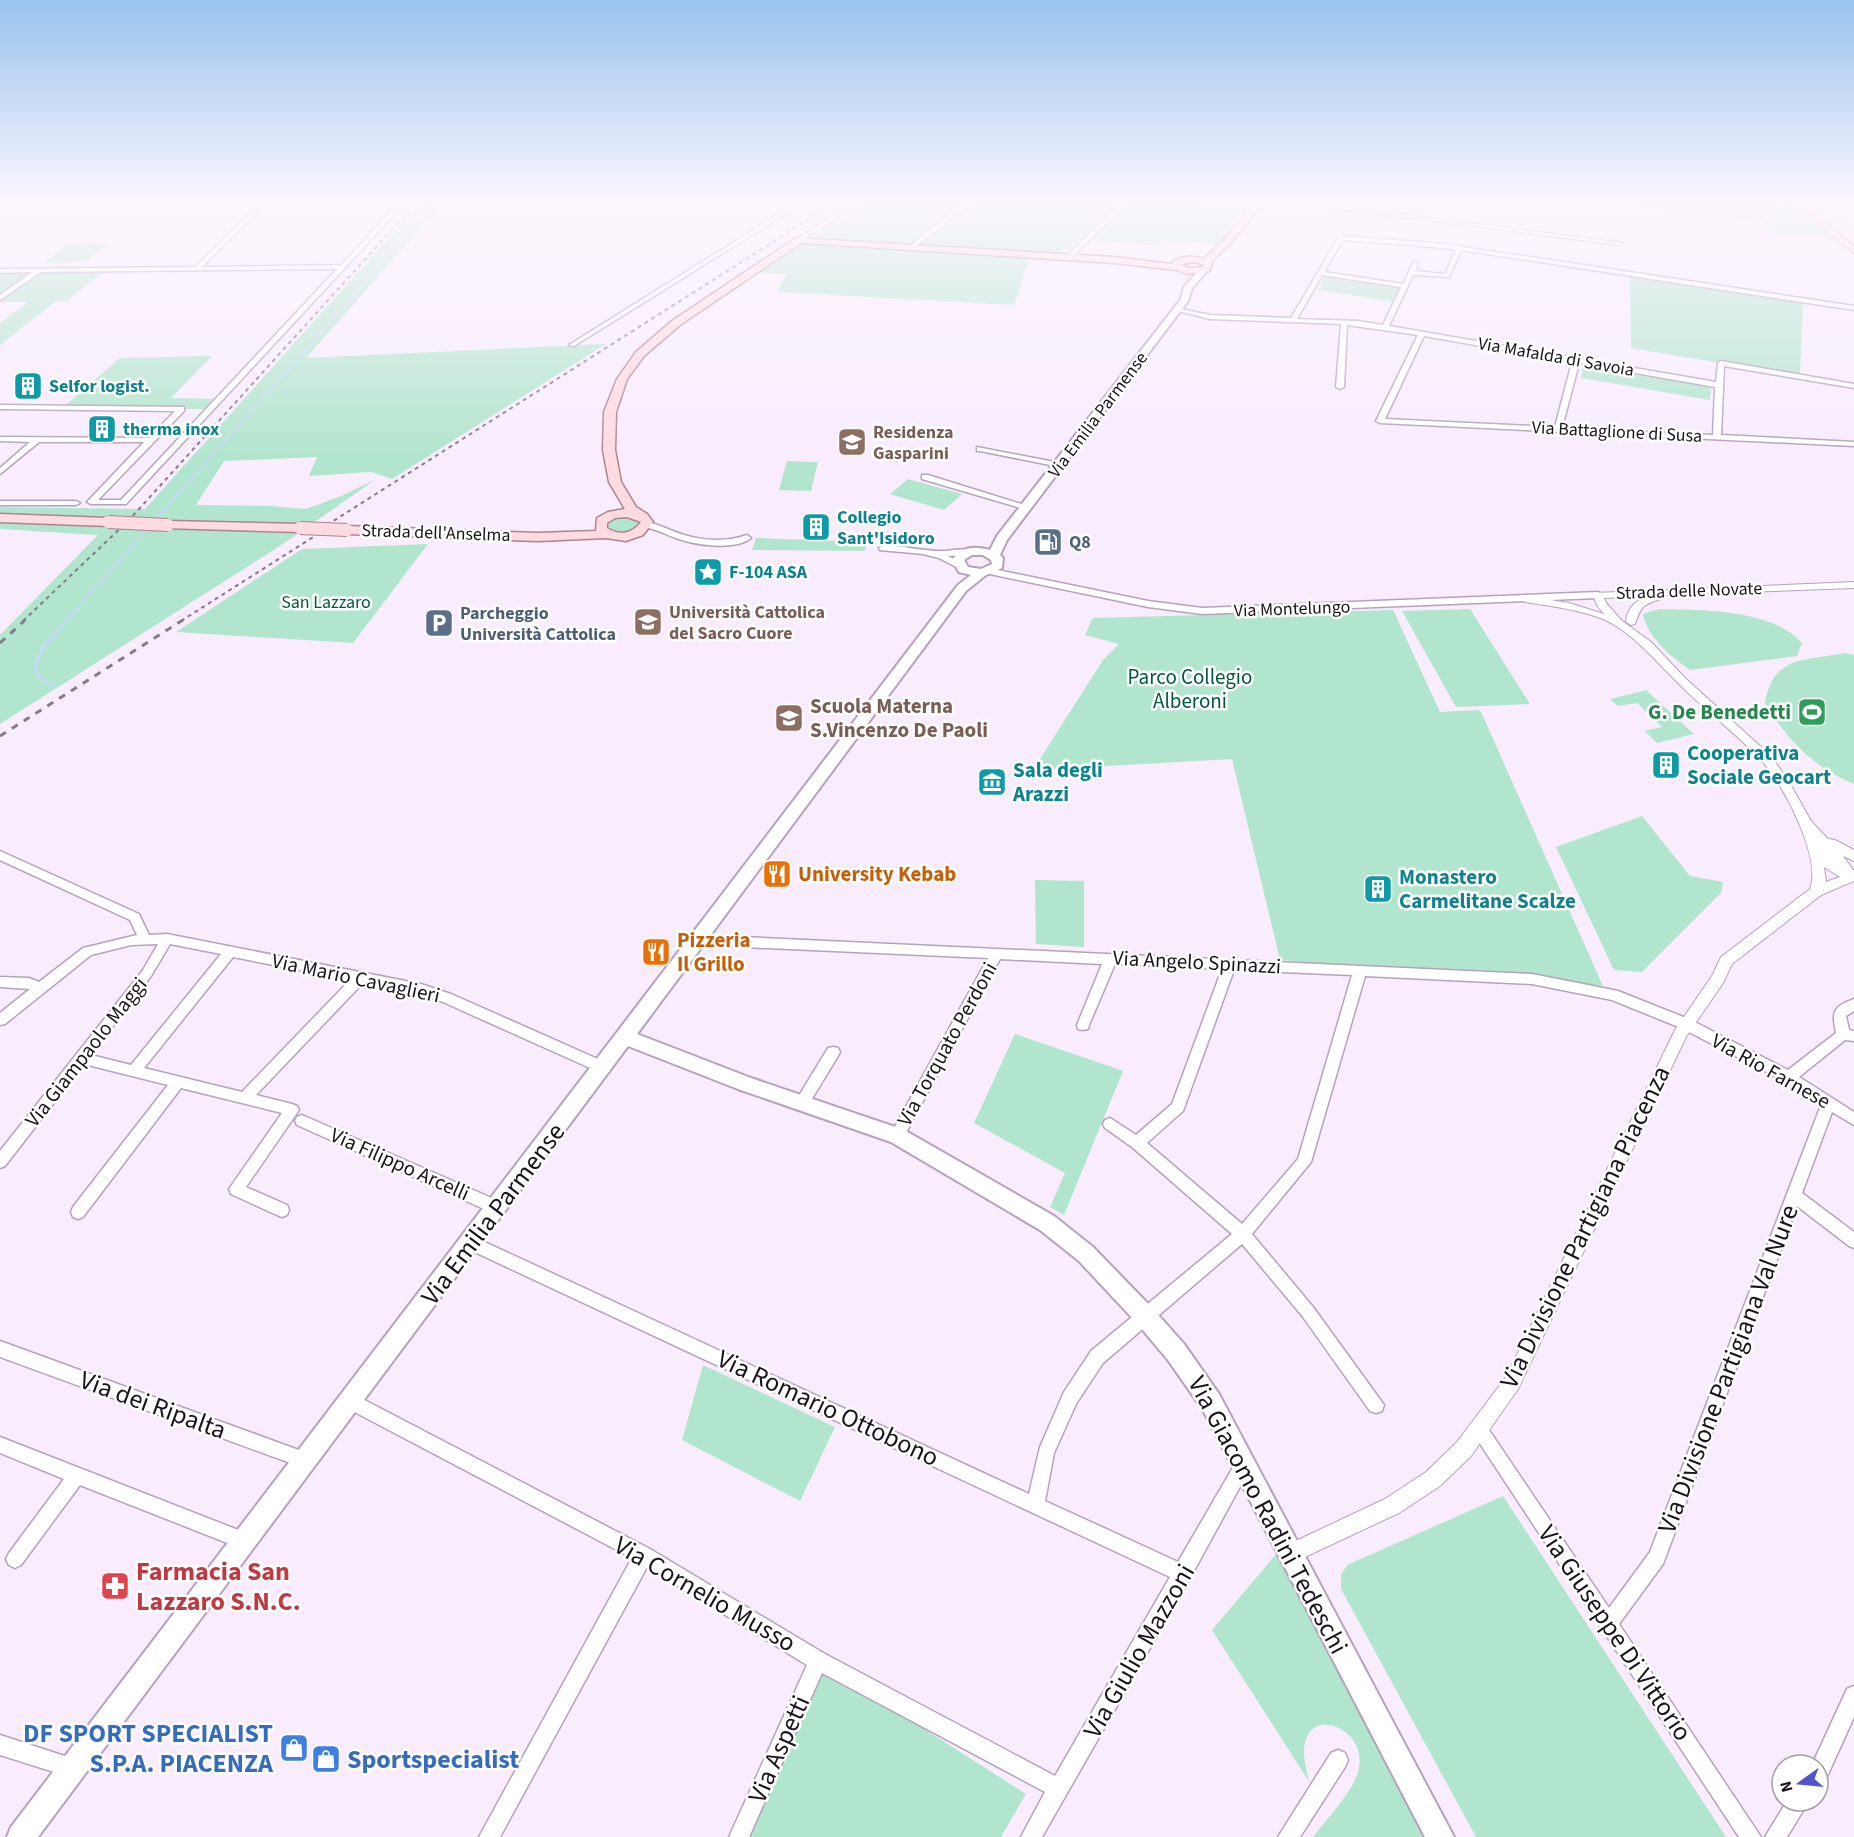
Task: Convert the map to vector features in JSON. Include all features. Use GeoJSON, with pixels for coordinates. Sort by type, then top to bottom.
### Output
{"type":"FeatureCollection","features":[{"type":"Feature","properties":{"kind":"main road"},"geometry":{"type":"LineString","coordinates":[[647,525],[643,517],[631,509],[615,482],[609,450],[608,422],[615,394],[629,368],[648,346],[676,323],[728,288]]}},
{"type":"Feature","properties":{"kind":"main road","name":"Via Emilia Parmense"},"geometry":{"type":"LineString","coordinates":[[961,574],[985,572],[996,567],[996,558],[1002,539],[1177,310],[1185,299],[1188,288]]}},
{"type":"Feature","properties":{"kind":"main road"},"geometry":{"type":"LineString","coordinates":[[606,534],[600,526],[615,482]]}},
{"type":"Feature","properties":{"kind":"main road","name":"Strada dell'Anselma"},"geometry":{"type":"LineString","coordinates":[[525,536],[604,519],[621,513],[637,514]]}},
{"type":"Feature","properties":{"kind":"main road","name":"Strada dell'Anselma"},"geometry":{"type":"LineString","coordinates":[[0,518],[525,536],[606,534],[616,537],[631,536],[647,525]]}},
{"type":"Feature","properties":{"kind":"main road","name":"Via Emilia Parmense"},"geometry":{"type":"LineString","coordinates":[[21,1837],[700,940],[961,574],[958,560],[971,551],[1002,539]]}},
{"type":"Feature","properties":{"kind":"main road"},"geometry":{"type":"LineString","coordinates":[[971,551],[996,558]]}},
{"type":"Feature","properties":{"kind":"main road"},"geometry":{"type":"LineString","coordinates":[[961,574],[985,572]]}},
{"type":"Feature","properties":{"kind":"main road","name":"Via Giacomo Radini Tedeschi"},"geometry":{"type":"LineString","coordinates":[[625,1037],[745,1084],[897,1136],[1047,1223],[1086,1254],[1144,1316],[1192,1373],[1245,1463],[1440,1837]]}},
{"type":"Feature","properties":{"kind":"street"},"geometry":{"type":"LineString","coordinates":[[0,298],[15,288]]}},
{"type":"Feature","properties":{"kind":"street"},"geometry":{"type":"LineString","coordinates":[[0,407],[181,409],[91,502],[123,502],[322,288]]}},
{"type":"Feature","properties":{"kind":"street"},"geometry":{"type":"LineString","coordinates":[[572,345],[664,288]]}},
{"type":"Feature","properties":{"kind":"street"},"geometry":{"type":"LineString","coordinates":[[1293,320],[1312,288]]}},
{"type":"Feature","properties":{"kind":"street"},"geometry":{"type":"LineString","coordinates":[[1385,328],[1404,288]]}},
{"type":"Feature","properties":{"kind":"street"},"geometry":{"type":"LineString","coordinates":[[1718,288],[1854,308]]}},
{"type":"Feature","properties":{"kind":"street","name":"Via Mafalda di Savoia"},"geometry":{"type":"LineString","coordinates":[[1185,299],[1198,309],[1236,317]]}},
{"type":"Feature","properties":{"kind":"street","name":"Via Mafalda di Savoia"},"geometry":{"type":"LineString","coordinates":[[1177,310],[1195,315]]}},
{"type":"Feature","properties":{"kind":"street","name":"Via Mafalda di Savoia"},"geometry":{"type":"LineString","coordinates":[[1168,322],[1174,317],[1195,315],[1344,322],[1719,385]]}},
{"type":"Feature","properties":{"kind":"street"},"geometry":{"type":"LineString","coordinates":[[1340,387],[1344,322]]}},
{"type":"Feature","properties":{"kind":"street","name":"Via Battaglione di Susa"},"geometry":{"type":"LineString","coordinates":[[1422,334],[1380,421],[1854,444]]}},
{"type":"Feature","properties":{"kind":"street"},"geometry":{"type":"LineString","coordinates":[[1558,429],[1576,360]]}},
{"type":"Feature","properties":{"kind":"street"},"geometry":{"type":"LineString","coordinates":[[1717,436],[1721,363],[1854,386]]}},
{"type":"Feature","properties":{"kind":"street"},"geometry":{"type":"LineString","coordinates":[[0,439],[152,440]]}},
{"type":"Feature","properties":{"kind":"street"},"geometry":{"type":"LineString","coordinates":[[0,472],[36,440]]}},
{"type":"Feature","properties":{"kind":"street"},"geometry":{"type":"LineString","coordinates":[[980,449],[1060,465]]}},
{"type":"Feature","properties":{"kind":"street"},"geometry":{"type":"LineString","coordinates":[[926,477],[1027,507]]}},
{"type":"Feature","properties":{"kind":"street"},"geometry":{"type":"LineString","coordinates":[[0,503],[76,503]]}},
{"type":"Feature","properties":{"kind":"street"},"geometry":{"type":"LineString","coordinates":[[647,525],[667,528],[671,534],[709,542],[738,543],[747,538]]}},
{"type":"Feature","properties":{"kind":"street"},"geometry":{"type":"LineString","coordinates":[[883,548],[903,548],[935,554],[971,551]]}},
{"type":"Feature","properties":{"kind":"street"},"geometry":{"type":"LineString","coordinates":[[935,554],[961,574]]}},
{"type":"Feature","properties":{"kind":"street","name":"Via Montelungo"},"geometry":{"type":"LineString","coordinates":[[996,558],[1062,584]]}},
{"type":"Feature","properties":{"kind":"street","name":"Via Montelungo"},"geometry":{"type":"LineString","coordinates":[[985,572],[1062,584],[1155,606],[1202,611],[1524,599]]}},
{"type":"Feature","properties":{"kind":"street","name":"Strada delle Novate"},"geometry":{"type":"LineString","coordinates":[[1524,599],[1854,585]]}},
{"type":"Feature","properties":{"kind":"street"},"geometry":{"type":"LineString","coordinates":[[1631,622],[1632,613],[1642,602],[1677,591]]}},
{"type":"Feature","properties":{"kind":"street"},"geometry":{"type":"LineString","coordinates":[[1598,595],[1602,605],[1617,622],[1647,644]]}},
{"type":"Feature","properties":{"kind":"street"},"geometry":{"type":"LineString","coordinates":[[1598,595],[1631,622],[1647,644],[1681,680],[1767,759],[1783,782],[1828,863],[1852,877]]}},
{"type":"Feature","properties":{"kind":"street"},"geometry":{"type":"LineString","coordinates":[[1524,599],[1589,610],[1617,622]]}},
{"type":"Feature","properties":{"kind":"street"},"geometry":{"type":"LineString","coordinates":[[1818,843],[1854,856]]}},
{"type":"Feature","properties":{"kind":"street"},"geometry":{"type":"LineString","coordinates":[[1816,892],[1820,881],[1818,843]]}},
{"type":"Feature","properties":{"kind":"street"},"geometry":{"type":"LineString","coordinates":[[0,855],[135,917],[145,939]]}},
{"type":"Feature","properties":{"kind":"street","name":"Via Divisione Partigiana Piacenza"},"geometry":{"type":"LineString","coordinates":[[1292,1553],[1368,1519],[1433,1479],[1464,1449],[1512,1383],[1686,1024],[1718,979],[1726,961],[1816,892],[1852,877]]}},
{"type":"Feature","properties":{"kind":"street","name":"Via Mario Cavaglieri"},"geometry":{"type":"LineString","coordinates":[[0,1020],[87,951],[112,943],[167,939],[421,989],[447,998],[604,1068]]}},
{"type":"Feature","properties":{"kind":"street","name":"Via Giampaolo Maggi"},"geometry":{"type":"LineString","coordinates":[[0,1162],[147,972],[167,939]]}},
{"type":"Feature","properties":{"kind":"street","name":"Via Angelo Spinazzi"},"geometry":{"type":"LineString","coordinates":[[700,940],[1532,979],[1614,995],[1686,1024]]}},
{"type":"Feature","properties":{"kind":"street"},"geometry":{"type":"LineString","coordinates":[[134,1071],[230,952]]}},
{"type":"Feature","properties":{"kind":"street","name":"Via Torquato Perdoni"},"geometry":{"type":"LineString","coordinates":[[897,1136],[997,953]]}},
{"type":"Feature","properties":{"kind":"street"},"geometry":{"type":"LineString","coordinates":[[1083,1025],[1111,958]]}},
{"type":"Feature","properties":{"kind":"street"},"geometry":{"type":"LineString","coordinates":[[1137,1143],[1178,1107],[1230,964]]}},
{"type":"Feature","properties":{"kind":"street"},"geometry":{"type":"LineString","coordinates":[[1036,1504],[1046,1453],[1070,1398],[1097,1357],[1243,1234],[1304,1162],[1360,970]]}},
{"type":"Feature","properties":{"kind":"street"},"geometry":{"type":"LineString","coordinates":[[244,1099],[361,977]]}},
{"type":"Feature","properties":{"kind":"street"},"geometry":{"type":"LineString","coordinates":[[0,981],[29,983],[38,988]]}},
{"type":"Feature","properties":{"kind":"street"},"geometry":{"type":"LineString","coordinates":[[1789,1077],[1849,1036],[1839,1014],[1854,1004]]}},
{"type":"Feature","properties":{"kind":"street","name":"Via Rio Farnese"},"geometry":{"type":"LineString","coordinates":[[1686,1024],[1789,1077],[1854,1119]]}},
{"type":"Feature","properties":{"kind":"street"},"geometry":{"type":"LineString","coordinates":[[802,1104],[834,1052]]}},
{"type":"Feature","properties":{"kind":"street"},"geometry":{"type":"LineString","coordinates":[[81,1058],[292,1110],[236,1189],[282,1210]]}},
{"type":"Feature","properties":{"kind":"street"},"geometry":{"type":"LineString","coordinates":[[78,1212],[178,1082]]}},
{"type":"Feature","properties":{"kind":"street","name":"Via Divisione Partigiana Val Nure"},"geometry":{"type":"LineString","coordinates":[[1608,1624],[1657,1558],[1829,1103]]}},
{"type":"Feature","properties":{"kind":"street","name":"Via Filippo Arcelli"},"geometry":{"type":"LineString","coordinates":[[302,1120],[498,1208]]}},
{"type":"Feature","properties":{"kind":"street"},"geometry":{"type":"LineString","coordinates":[[1110,1124],[1137,1143],[1243,1234],[1308,1312],[1376,1405]]}},
{"type":"Feature","properties":{"kind":"street"},"geometry":{"type":"LineString","coordinates":[[1794,1195],[1854,1241]]}},
{"type":"Feature","properties":{"kind":"street","name":"Via Romario Ottobono"},"geometry":{"type":"LineString","coordinates":[[471,1243],[1183,1574]]}},
{"type":"Feature","properties":{"kind":"street","name":"Via dei Ripalta"},"geometry":{"type":"LineString","coordinates":[[0,1349],[307,1461]]}},
{"type":"Feature","properties":{"kind":"street","name":"Via Cornelio Musso"},"geometry":{"type":"LineString","coordinates":[[351,1401],[644,1555],[818,1660],[1059,1789]]}},
{"type":"Feature","properties":{"kind":"street","name":"Via Giuseppe Di Vittorio"},"geometry":{"type":"LineString","coordinates":[[1479,1430],[1751,1837]]}},
{"type":"Feature","properties":{"kind":"street"},"geometry":{"type":"LineString","coordinates":[[0,1445],[246,1541]]}},
{"type":"Feature","properties":{"kind":"street","name":"Via Giulio Mazzoni"},"geometry":{"type":"LineString","coordinates":[[1031,1837],[1245,1463]]}},
{"type":"Feature","properties":{"kind":"street"},"geometry":{"type":"LineString","coordinates":[[15,1559],[77,1475]]}},
{"type":"Feature","properties":{"kind":"street"},"geometry":{"type":"LineString","coordinates":[[489,1837],[644,1555]]}},
{"type":"Feature","properties":{"kind":"street","name":"Via Aspetti"},"geometry":{"type":"LineString","coordinates":[[739,1837],[818,1660]]}},
{"type":"Feature","properties":{"kind":"street"},"geometry":{"type":"LineString","coordinates":[[1828,1753],[1854,1696]]}},
{"type":"Feature","properties":{"kind":"street"},"geometry":{"type":"LineString","coordinates":[[0,1745],[73,1768]]}},
{"type":"Feature","properties":{"kind":"street"},"geometry":{"type":"LineString","coordinates":[[1288,1837],[1338,1760]]}},
{"type":"Feature","properties":{"kind":"street"},"geometry":{"type":"LineString","coordinates":[[1775,1837],[1791,1813]]}},
{"type":"Feature","properties":{"kind":"green space"},"geometry":{"type":"Polygon","coordinates":[[[0,288],[83,288],[66,301],[56,301],[0,345],[0,323],[28,302],[0,302],[0,288]]]}},
{"type":"Feature","properties":{"kind":"green space"},"geometry":{"type":"Polygon","coordinates":[[[344,288],[368,288],[306,358],[606,344],[392,479],[371,472],[309,476],[317,457],[224,461],[196,505],[306,509],[375,480],[277,548],[0,724],[0,635],[98,535],[0,529],[0,507],[145,509],[344,288]]]}},
{"type":"Feature","properties":{"kind":"green space"},"geometry":{"type":"Polygon","coordinates":[[[779,288],[1020,288],[1014,305],[777,292],[779,288]]]}},
{"type":"Feature","properties":{"kind":"green space"},"geometry":{"type":"Polygon","coordinates":[[[1319,288],[1404,288],[1394,302],[1318,290],[1319,288]]]}},
{"type":"Feature","properties":{"kind":"green space"},"geometry":{"type":"Polygon","coordinates":[[[1630,288],[1715,288],[1803,301],[1800,376],[1631,348],[1630,288]]]}},
{"type":"Feature","properties":{"kind":"green space"},"geometry":{"type":"Polygon","coordinates":[[[212,356],[171,398],[220,399],[209,409],[61,409],[120,358],[212,356]]]}},
{"type":"Feature","properties":{"kind":"green space"},"geometry":{"type":"Polygon","coordinates":[[[1583,364],[1711,386],[1710,400],[1581,378],[1583,364]]]}},
{"type":"Feature","properties":{"kind":"green space"},"geometry":{"type":"Polygon","coordinates":[[[787,461],[818,462],[811,491],[779,490],[787,461]]]}},
{"type":"Feature","properties":{"kind":"green space"},"geometry":{"type":"Polygon","coordinates":[[[908,479],[962,494],[944,510],[890,494],[908,479]]]}},
{"type":"Feature","properties":{"kind":"green space"},"geometry":{"type":"Polygon","coordinates":[[[627,516],[638,520],[637,527],[622,532],[610,530],[607,527],[612,519],[627,516]]]}},
{"type":"Feature","properties":{"kind":"green space"},"geometry":{"type":"Polygon","coordinates":[[[756,538],[867,542],[865,551],[752,550],[756,538]]]}},
{"type":"Feature","properties":{"kind":"green space","name":"San Lazzaro"},"geometry":{"type":"Polygon","coordinates":[[[428,544],[353,643],[176,632],[302,549],[428,544]]]}},
{"type":"Feature","properties":{"kind":"green space"},"geometry":{"type":"Polygon","coordinates":[[[1470,609],[1530,704],[1456,707],[1402,611],[1470,609]]]}},
{"type":"Feature","properties":{"kind":"green space"},"geometry":{"type":"Polygon","coordinates":[[[1659,609],[1715,611],[1755,618],[1773,623],[1802,643],[1797,656],[1690,670],[1668,653],[1650,631],[1643,614],[1659,609]]]}},
{"type":"Feature","properties":{"kind":"green space","name":"Parco Collegio Alberoni"},"geometry":{"type":"Polygon","coordinates":[[[1393,610],[1440,712],[1479,710],[1482,714],[1603,986],[1280,960],[1232,759],[1033,770],[1103,660],[1119,644],[1085,635],[1093,618],[1393,610]]]}},
{"type":"Feature","properties":{"kind":"green space","name":"G. De Benedetti"},"geometry":{"type":"Polygon","coordinates":[[[1845,653],[1854,655],[1854,784],[1826,770],[1792,741],[1765,703],[1769,687],[1783,668],[1804,660],[1845,653]]]}},
{"type":"Feature","properties":{"kind":"green space"},"geometry":{"type":"Polygon","coordinates":[[[1647,690],[1694,734],[1657,743],[1645,731],[1662,727],[1637,703],[1618,706],[1610,699],[1647,690]]]}},
{"type":"Feature","properties":{"kind":"green space"},"geometry":{"type":"Polygon","coordinates":[[[1642,816],[1690,876],[1723,882],[1721,893],[1642,972],[1614,970],[1556,847],[1642,816]]]}},
{"type":"Feature","properties":{"kind":"green space"},"geometry":{"type":"Polygon","coordinates":[[[1035,880],[1084,881],[1084,947],[1036,944],[1035,880]]]}},
{"type":"Feature","properties":{"kind":"green space"},"geometry":{"type":"Polygon","coordinates":[[[1015,1034],[1123,1071],[1064,1215],[1050,1207],[1065,1173],[974,1123],[1015,1034]]]}},
{"type":"Feature","properties":{"kind":"green space"},"geometry":{"type":"Polygon","coordinates":[[[703,1365],[835,1427],[800,1501],[682,1440],[703,1365]]]}},
{"type":"Feature","properties":{"kind":"green space"},"geometry":{"type":"Polygon","coordinates":[[[1503,1496],[1726,1837],[1476,1837],[1341,1589],[1341,1575],[1347,1565],[1503,1496]]]}},
{"type":"Feature","properties":{"kind":"green space"},"geometry":{"type":"Polygon","coordinates":[[[1277,1553],[1427,1837],[1313,1837],[1340,1804],[1357,1776],[1358,1751],[1351,1738],[1340,1729],[1327,1725],[1315,1728],[1307,1737],[1304,1756],[1310,1783],[1212,1630],[1277,1553]]]}},
{"type":"Feature","properties":{"kind":"green space"},"geometry":{"type":"Polygon","coordinates":[[[818,1661],[1026,1794],[1001,1837],[739,1837],[818,1661]]]}},
{"type":"Feature","properties":{"kind":"waterway"},"geometry":{"type":"LineString","coordinates":[[155,520],[361,288]]}},
{"type":"Feature","properties":{"kind":"waterway"},"geometry":{"type":"LineString","coordinates":[[66,621],[148,528]]}},
{"type":"Feature","properties":{"kind":"waterway"},"geometry":{"type":"LineString","coordinates":[[54,686],[40,678],[34,669],[43,647],[67,620]]}},
{"type":"Feature","properties":{"kind":"railway"},"geometry":{"type":"LineString","coordinates":[[23,621],[130,519],[339,288]]}},
{"type":"Feature","properties":{"kind":"railway"},"geometry":{"type":"LineString","coordinates":[[327,525],[701,288]]}},
{"type":"Feature","properties":{"kind":"railway"},"geometry":{"type":"LineString","coordinates":[[181,621],[318,534]]}},
{"type":"Feature","properties":{"kind":"railway"},"geometry":{"type":"LineString","coordinates":[[0,643],[25,620]]}},
{"type":"Feature","properties":{"kind":"railway"},"geometry":{"type":"LineString","coordinates":[[0,736],[183,620]]}},
{"type":"Feature","properties":{"kind":"place","name":"Selfor logist."},"geometry":{"type":"Point","coordinates":[28,386]}},
{"type":"Feature","properties":{"kind":"place","name":"therma inox"},"geometry":{"type":"Point","coordinates":[102,429]}},
{"type":"Feature","properties":{"kind":"place","name":"Residenza Gasparini"},"geometry":{"type":"Point","coordinates":[852,442]}},
{"type":"Feature","properties":{"kind":"place","name":"Collegio Sant'Isidoro"},"geometry":{"type":"Point","coordinates":[816,527]}},
{"type":"Feature","properties":{"kind":"place","name":"Q8"},"geometry":{"type":"Point","coordinates":[1048,542]}},
{"type":"Feature","properties":{"kind":"place","name":"F-104 ASA"},"geometry":{"type":"Point","coordinates":[708,572]}},
{"type":"Feature","properties":{"kind":"place","name":"Università Cattolica del Sacro Cuore"},"geometry":{"type":"Point","coordinates":[648,622]}},
{"type":"Feature","properties":{"kind":"place","name":"Parcheggio Università Cattolica"},"geometry":{"type":"Point","coordinates":[439,623]}},
{"type":"Feature","properties":{"kind":"place","name":"G. De Benedetti"},"geometry":{"type":"Point","coordinates":[1812,712]}},
{"type":"Feature","properties":{"kind":"place","name":"Scuola Materna S.Vincenzo De Paoli"},"geometry":{"type":"Point","coordinates":[789,718]}},
{"type":"Feature","properties":{"kind":"place","name":"Cooperativa Sociale Geocart"},"geometry":{"type":"Point","coordinates":[1666,765]}},
{"type":"Feature","properties":{"kind":"place","name":"Sala degli Arazzi"},"geometry":{"type":"Point","coordinates":[992,782]}},
{"type":"Feature","properties":{"kind":"place","name":"University Kebab"},"geometry":{"type":"Point","coordinates":[777,874]}},
{"type":"Feature","properties":{"kind":"place","name":"Monastero Carmelitane Scalze"},"geometry":{"type":"Point","coordinates":[1378,889]}},
{"type":"Feature","properties":{"kind":"place","name":"Pizzeria Il Grillo"},"geometry":{"type":"Point","coordinates":[656,952]}},
{"type":"Feature","properties":{"kind":"place","name":"Farmacia San Lazzaro S.N.C."},"geometry":{"type":"Point","coordinates":[115,1586]}},
{"type":"Feature","properties":{"kind":"place","name":"DF SPORT SPECIALIST S.P.A. PIACENZA"},"geometry":{"type":"Point","coordinates":[294,1748]}},
{"type":"Feature","properties":{"kind":"place","name":"Sportspecialist"},"geometry":{"type":"Point","coordinates":[326,1759]}}]}
